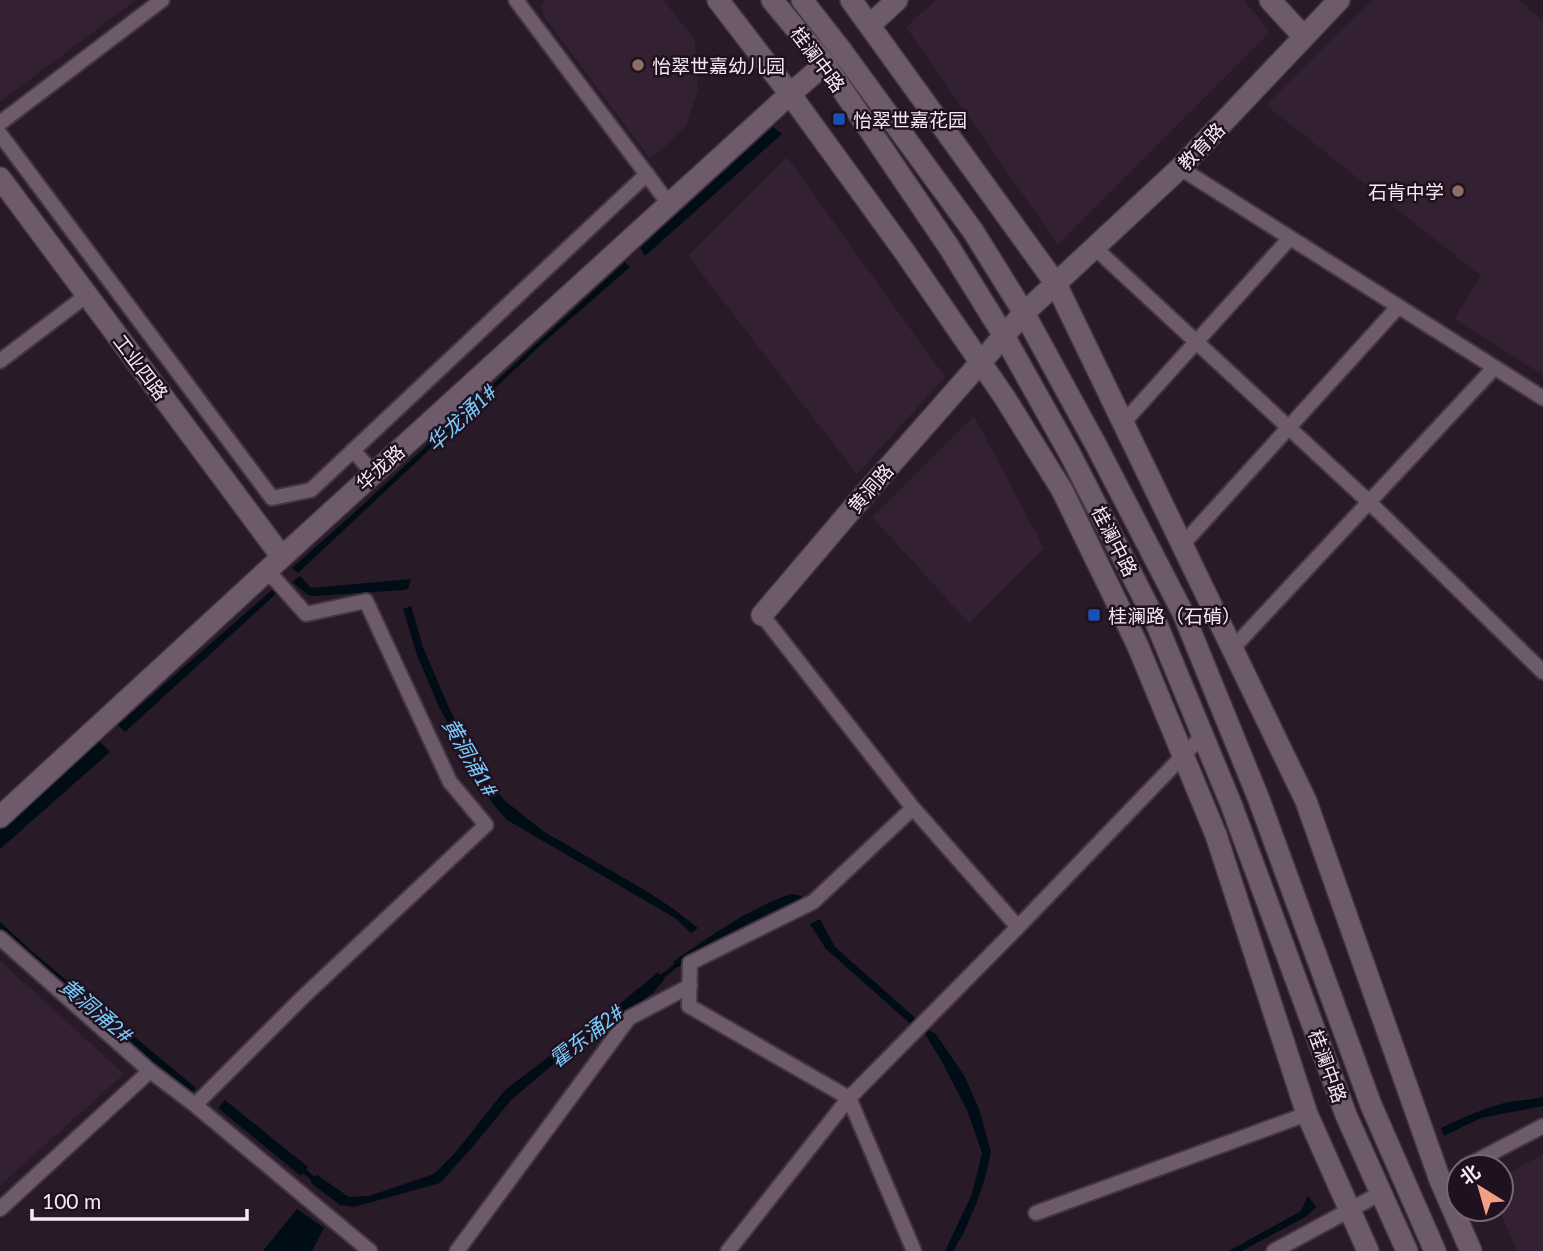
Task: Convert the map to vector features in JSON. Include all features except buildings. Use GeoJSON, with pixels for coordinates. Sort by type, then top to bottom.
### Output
{"type":"FeatureCollection","features":[{"type":"Feature","properties":{"kind":"main road"},"geometry":{"type":"LineString","coordinates":[[718,0],[904,251],[1005,398],[1062,490],[1137,644],[1216,835],[1307,1114],[1368,1251]]}},
{"type":"Feature","properties":{"kind":"main road","name":"桂澜中路"},"geometry":{"type":"LineString","coordinates":[[772,0],[825,64],[950,247],[1070,454],[1155,620],[1231,804],[1346,1115],[1407,1251]]}},
{"type":"Feature","properties":{"kind":"main road","name":"桂澜中路"},"geometry":{"type":"LineString","coordinates":[[802,0],[973,231],[1024,313],[1183,613],[1258,797],[1371,1105],[1432,1245]]}},
{"type":"Feature","properties":{"kind":"main road"},"geometry":{"type":"LineString","coordinates":[[851,0],[1056,284],[1306,801],[1445,1162]]}},
{"type":"Feature","properties":{"kind":"main road"},"geometry":{"type":"LineString","coordinates":[[870,25],[897,0]]}},
{"type":"Feature","properties":{"kind":"main road"},"geometry":{"type":"LineString","coordinates":[[1270,0],[1304,37]]}},
{"type":"Feature","properties":{"kind":"main road","name":"教育路"},"geometry":{"type":"LineString","coordinates":[[1024,313],[1180,168],[1339,0]]}},
{"type":"Feature","properties":{"kind":"main road","name":"华龙路"},"geometry":{"type":"LineString","coordinates":[[0,817],[373,473],[825,64]]}},
{"type":"Feature","properties":{"kind":"main road","name":"工业四路"},"geometry":{"type":"LineString","coordinates":[[0,178],[91,301],[275,563]]}},
{"type":"Feature","properties":{"kind":"main road","name":"黄洞路"},"geometry":{"type":"LineString","coordinates":[[762,615],[1024,313]]}},
{"type":"Feature","properties":{"kind":"main road"},"geometry":{"type":"LineString","coordinates":[[1175,598],[1232,649]]}},
{"type":"Feature","properties":{"kind":"main road"},"geometry":{"type":"LineString","coordinates":[[1432,1245],[1445,1194]]}},
{"type":"Feature","properties":{"kind":"main road"},"geometry":{"type":"LineString","coordinates":[[1463,1223],[1471,1251]]}},
{"type":"Feature","properties":{"kind":"street"},"geometry":{"type":"LineString","coordinates":[[0,123],[162,0]]}},
{"type":"Feature","properties":{"kind":"street"},"geometry":{"type":"LineString","coordinates":[[523,2],[669,204]]}},
{"type":"Feature","properties":{"kind":"street"},"geometry":{"type":"LineString","coordinates":[[0,134],[272,498],[312,490],[647,174]]}},
{"type":"Feature","properties":{"kind":"street"},"geometry":{"type":"LineString","coordinates":[[1180,168],[1543,398]]}},
{"type":"Feature","properties":{"kind":"street"},"geometry":{"type":"LineString","coordinates":[[1124,424],[1290,238]]}},
{"type":"Feature","properties":{"kind":"street"},"geometry":{"type":"LineString","coordinates":[[1095,248],[1368,502],[1543,672]]}},
{"type":"Feature","properties":{"kind":"street"},"geometry":{"type":"LineString","coordinates":[[66,267],[88,251]]}},
{"type":"Feature","properties":{"kind":"street"},"geometry":{"type":"LineString","coordinates":[[0,361],[91,301],[117,291]]}},
{"type":"Feature","properties":{"kind":"street"},"geometry":{"type":"LineString","coordinates":[[1182,545],[1398,307]]}},
{"type":"Feature","properties":{"kind":"street"},"geometry":{"type":"LineString","coordinates":[[1232,649],[1494,368]]}},
{"type":"Feature","properties":{"kind":"street"},"geometry":{"type":"LineString","coordinates":[[353,450],[373,473]]}},
{"type":"Feature","properties":{"kind":"street"},"geometry":{"type":"LineString","coordinates":[[195,1105],[303,997],[486,825],[450,782],[366,601],[306,614],[275,563]]}},
{"type":"Feature","properties":{"kind":"street"},"geometry":{"type":"LineString","coordinates":[[762,615],[913,808],[1018,927]]}},
{"type":"Feature","properties":{"kind":"street"},"geometry":{"type":"LineString","coordinates":[[728,1251],[849,1098],[1203,735]]}},
{"type":"Feature","properties":{"kind":"street"},"geometry":{"type":"LineString","coordinates":[[913,808],[813,902],[690,963],[690,1006],[849,1098],[914,1251]]}},
{"type":"Feature","properties":{"kind":"street"},"geometry":{"type":"LineString","coordinates":[[0,938],[150,1071],[195,1105],[370,1251]]}},
{"type":"Feature","properties":{"kind":"street"},"geometry":{"type":"LineString","coordinates":[[457,1251],[629,1018],[690,986]]}},
{"type":"Feature","properties":{"kind":"street"},"geometry":{"type":"LineString","coordinates":[[0,1209],[150,1071]]}},
{"type":"Feature","properties":{"kind":"street"},"geometry":{"type":"LineString","coordinates":[[1036,1213],[1307,1114]]}},
{"type":"Feature","properties":{"kind":"street"},"geometry":{"type":"LineString","coordinates":[[1492,1153],[1543,1126]]}},
{"type":"Feature","properties":{"kind":"street"},"geometry":{"type":"LineString","coordinates":[[1274,1251],[1381,1193]]}},
{"type":"Feature","properties":{"kind":"shaded area"},"geometry":{"type":"Polygon","coordinates":[[[0,0],[136,0],[0,102],[0,0]]]}},
{"type":"Feature","properties":{"kind":"shaded area","name":"怡翠世嘉幼儿园"},"geometry":{"type":"Polygon","coordinates":[[[546,0],[663,0],[695,40],[698,90],[687,124],[650,159],[543,15],[541,4],[546,0]]]}},
{"type":"Feature","properties":{"kind":"shaded area"},"geometry":{"type":"Polygon","coordinates":[[[936,0],[1244,0],[1270,32],[1058,245],[906,27],[936,0]]]}},
{"type":"Feature","properties":{"kind":"shaded area","name":"石肯中学"},"geometry":{"type":"Polygon","coordinates":[[[1372,0],[1519,0],[1543,21],[1543,375],[1454,319],[1481,276],[1266,105],[1372,0]]]}},
{"type":"Feature","properties":{"kind":"shaded area"},"geometry":{"type":"Polygon","coordinates":[[[787,157],[945,377],[857,474],[688,256],[787,157]]]}},
{"type":"Feature","properties":{"kind":"shaded area"},"geometry":{"type":"Polygon","coordinates":[[[974,416],[1044,548],[969,623],[872,517],[974,416]]]}},
{"type":"Feature","properties":{"kind":"shaded area"},"geometry":{"type":"Polygon","coordinates":[[[0,961],[124,1074],[0,1185],[0,961]]]}},
{"type":"Feature","properties":{"kind":"shaded area"},"geometry":{"type":"Polygon","coordinates":[[[1543,1154],[1543,1251],[1517,1251],[1505,1223],[1515,1223],[1515,1169],[1543,1154]]]}},
{"type":"Feature","properties":{"kind":"water"},"geometry":{"type":"Polygon","coordinates":[[[773,127],[782,134],[645,256],[640,248],[773,127]]]}},
{"type":"Feature","properties":{"kind":"water","name":"华龙涌1#"},"geometry":{"type":"Polygon","coordinates":[[[625,262],[630,267],[543,343],[298,573],[292,568],[355,512],[625,262]]]}},
{"type":"Feature","properties":{"kind":"water"},"geometry":{"type":"Polygon","coordinates":[[[300,576],[311,588],[411,579],[408,589],[403,590],[315,596],[308,595],[292,582],[300,576]]]}},
{"type":"Feature","properties":{"kind":"water"},"geometry":{"type":"Polygon","coordinates":[[[272,590],[277,593],[125,732],[118,725],[272,590]]]}},
{"type":"Feature","properties":{"kind":"water","name":"黄洞涌1#"},"geometry":{"type":"Polygon","coordinates":[[[411,606],[423,647],[449,708],[490,783],[505,801],[543,831],[648,892],[698,928],[691,933],[675,918],[507,820],[492,803],[439,707],[417,655],[403,609],[411,606]]]}},
{"type":"Feature","properties":{"kind":"water"},"geometry":{"type":"Polygon","coordinates":[[[99,741],[110,752],[0,849],[0,829],[90,745],[99,741]]]}},
{"type":"Feature","properties":{"kind":"water"},"geometry":{"type":"Polygon","coordinates":[[[791,894],[802,896],[798,906],[782,907],[678,967],[674,966],[674,961],[731,923],[791,894]]]}},
{"type":"Feature","properties":{"kind":"water"},"geometry":{"type":"Polygon","coordinates":[[[820,919],[835,947],[920,1022],[914,1027],[826,949],[810,924],[820,919]]]}},
{"type":"Feature","properties":{"kind":"water"},"geometry":{"type":"Polygon","coordinates":[[[0,922],[196,1088],[189,1095],[0,933],[0,922]]]}},
{"type":"Feature","properties":{"kind":"water"},"geometry":{"type":"Polygon","coordinates":[[[658,972],[664,980],[653,993],[597,1033],[590,1042],[556,1062],[512,1099],[440,1183],[354,1207],[340,1205],[311,1183],[312,1178],[317,1175],[349,1197],[369,1196],[434,1174],[455,1153],[505,1090],[564,1045],[586,1032],[658,972]]]}},
{"type":"Feature","properties":{"kind":"water"},"geometry":{"type":"Polygon","coordinates":[[[928,1030],[935,1033],[964,1075],[979,1109],[991,1152],[977,1202],[953,1251],[945,1251],[972,1194],[982,1153],[967,1110],[925,1034],[928,1030]]]}},
{"type":"Feature","properties":{"kind":"water"},"geometry":{"type":"Polygon","coordinates":[[[1543,1097],[1543,1106],[1481,1118],[1444,1136],[1441,1128],[1496,1105],[1543,1097]]]}},
{"type":"Feature","properties":{"kind":"water"},"geometry":{"type":"Polygon","coordinates":[[[225,1100],[308,1167],[301,1176],[218,1108],[225,1100]]]}},
{"type":"Feature","properties":{"kind":"water"},"geometry":{"type":"Polygon","coordinates":[[[1308,1196],[1316,1207],[1307,1216],[1242,1251],[1229,1251],[1301,1211],[1308,1196]]]}},
{"type":"Feature","properties":{"kind":"water"},"geometry":{"type":"Polygon","coordinates":[[[297,1209],[324,1228],[312,1251],[263,1251],[297,1209]]]}},
{"type":"Feature","properties":{"kind":"waterway","name":"霍东涌2#"},"geometry":{"type":"LineString","coordinates":[[660,978],[678,964]]}},
{"type":"Feature","properties":{"kind":"waterway","name":"黄洞涌2#"},"geometry":{"type":"LineString","coordinates":[[302,1169],[316,1181]]}},
{"type":"Feature","properties":{"kind":"place","name":"怡翠世嘉幼儿园"},"geometry":{"type":"Point","coordinates":[638,65]}},
{"type":"Feature","properties":{"kind":"place","name":"怡翠世嘉花园"},"geometry":{"type":"Point","coordinates":[839,119]}},
{"type":"Feature","properties":{"kind":"place","name":"石肯中学"},"geometry":{"type":"Point","coordinates":[1458,191]}},
{"type":"Feature","properties":{"kind":"place","name":"桂澜路（石𬒔）"},"geometry":{"type":"Point","coordinates":[1094,615]}}]}
